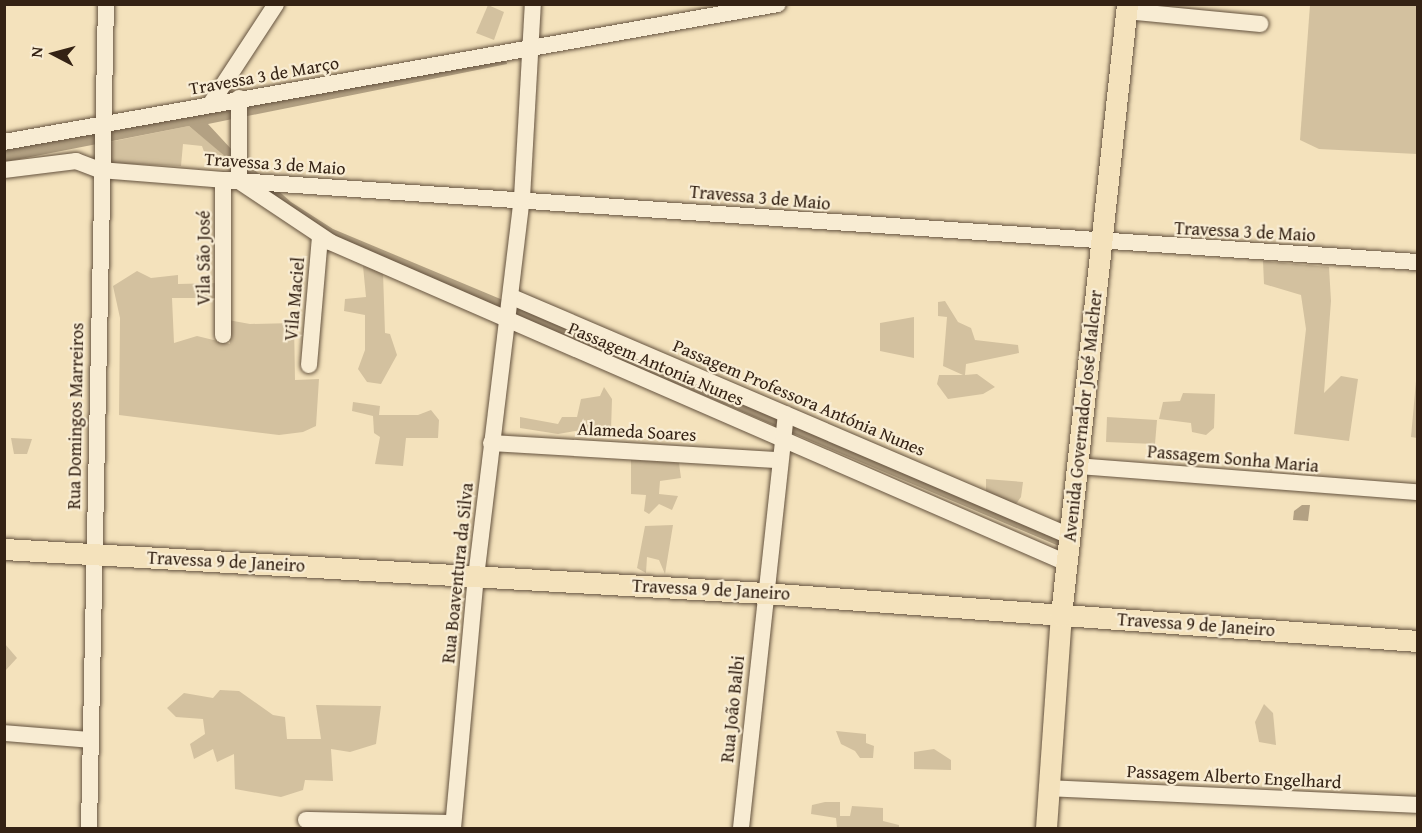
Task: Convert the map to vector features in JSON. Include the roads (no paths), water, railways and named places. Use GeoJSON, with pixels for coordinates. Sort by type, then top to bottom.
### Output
{"type":"FeatureCollection","features":[{"type":"Feature","properties":{"kind":"main road","name":"Avenida Governador José Malcher"},"geometry":{"type":"LineString","coordinates":[[1046,828],[1061,615],[1127,8]]}},
{"type":"Feature","properties":{"kind":"main road","name":"Travessa 9 de Janeiro"},"geometry":{"type":"LineString","coordinates":[[4,549],[764,593],[1418,641]]}},
{"type":"Feature","properties":{"kind":"street","name":"Rua Domingos Marreiros"},"geometry":{"type":"LineString","coordinates":[[89,828],[100,167],[106,4]]}},
{"type":"Feature","properties":{"kind":"street"},"geometry":{"type":"LineString","coordinates":[[210,105],[276,4]]}},
{"type":"Feature","properties":{"kind":"street"},"geometry":{"type":"LineString","coordinates":[[512,297],[522,198],[533,4]]}},
{"type":"Feature","properties":{"kind":"street","name":"Travessa 3 de Março"},"geometry":{"type":"LineString","coordinates":[[4,142],[210,105],[239,107],[778,4]]}},
{"type":"Feature","properties":{"kind":"street"},"geometry":{"type":"LineString","coordinates":[[1127,8],[1260,24]]}},
{"type":"Feature","properties":{"kind":"street","name":"Vila São José"},"geometry":{"type":"LineString","coordinates":[[223,335],[239,174],[239,107]]}},
{"type":"Feature","properties":{"kind":"street"},"geometry":{"type":"LineString","coordinates":[[4,170],[76,161],[100,167]]}},
{"type":"Feature","properties":{"kind":"street","name":"Travessa 3 de Maio"},"geometry":{"type":"LineString","coordinates":[[100,167],[239,174],[296,185],[522,198],[1101,243],[1418,262]]}},
{"type":"Feature","properties":{"kind":"street","name":"Passagem Antonia Nunes"},"geometry":{"type":"LineString","coordinates":[[239,174],[320,236],[508,322],[783,438],[1067,563]]}},
{"type":"Feature","properties":{"kind":"street","name":"Vila Maciel"},"geometry":{"type":"LineString","coordinates":[[309,365],[320,236]]}},
{"type":"Feature","properties":{"kind":"street","name":"Rua Boaventura da Silva"},"geometry":{"type":"LineString","coordinates":[[453,826],[476,577],[491,443],[512,297]]}},
{"type":"Feature","properties":{"kind":"street","name":"Passagem Professora Antónia Nunes"},"geometry":{"type":"LineString","coordinates":[[512,297],[1070,536]]}},
{"type":"Feature","properties":{"kind":"street","name":"Rua João Balbi"},"geometry":{"type":"LineString","coordinates":[[741,828],[764,593],[786,414]]}},
{"type":"Feature","properties":{"kind":"street","name":"Alameda Soares"},"geometry":{"type":"LineString","coordinates":[[491,443],[780,460]]}},
{"type":"Feature","properties":{"kind":"street","name":"Passagem Sonha Maria"},"geometry":{"type":"LineString","coordinates":[[1077,466],[1418,492]]}},
{"type":"Feature","properties":{"kind":"street"},"geometry":{"type":"LineString","coordinates":[[4,733],[91,740]]}},
{"type":"Feature","properties":{"kind":"street","name":"Passagem Alberto Engelhard"},"geometry":{"type":"LineString","coordinates":[[1048,788],[1418,804]]}},
{"type":"Feature","properties":{"kind":"street"},"geometry":{"type":"LineString","coordinates":[[306,820],[453,826]]}}]}
